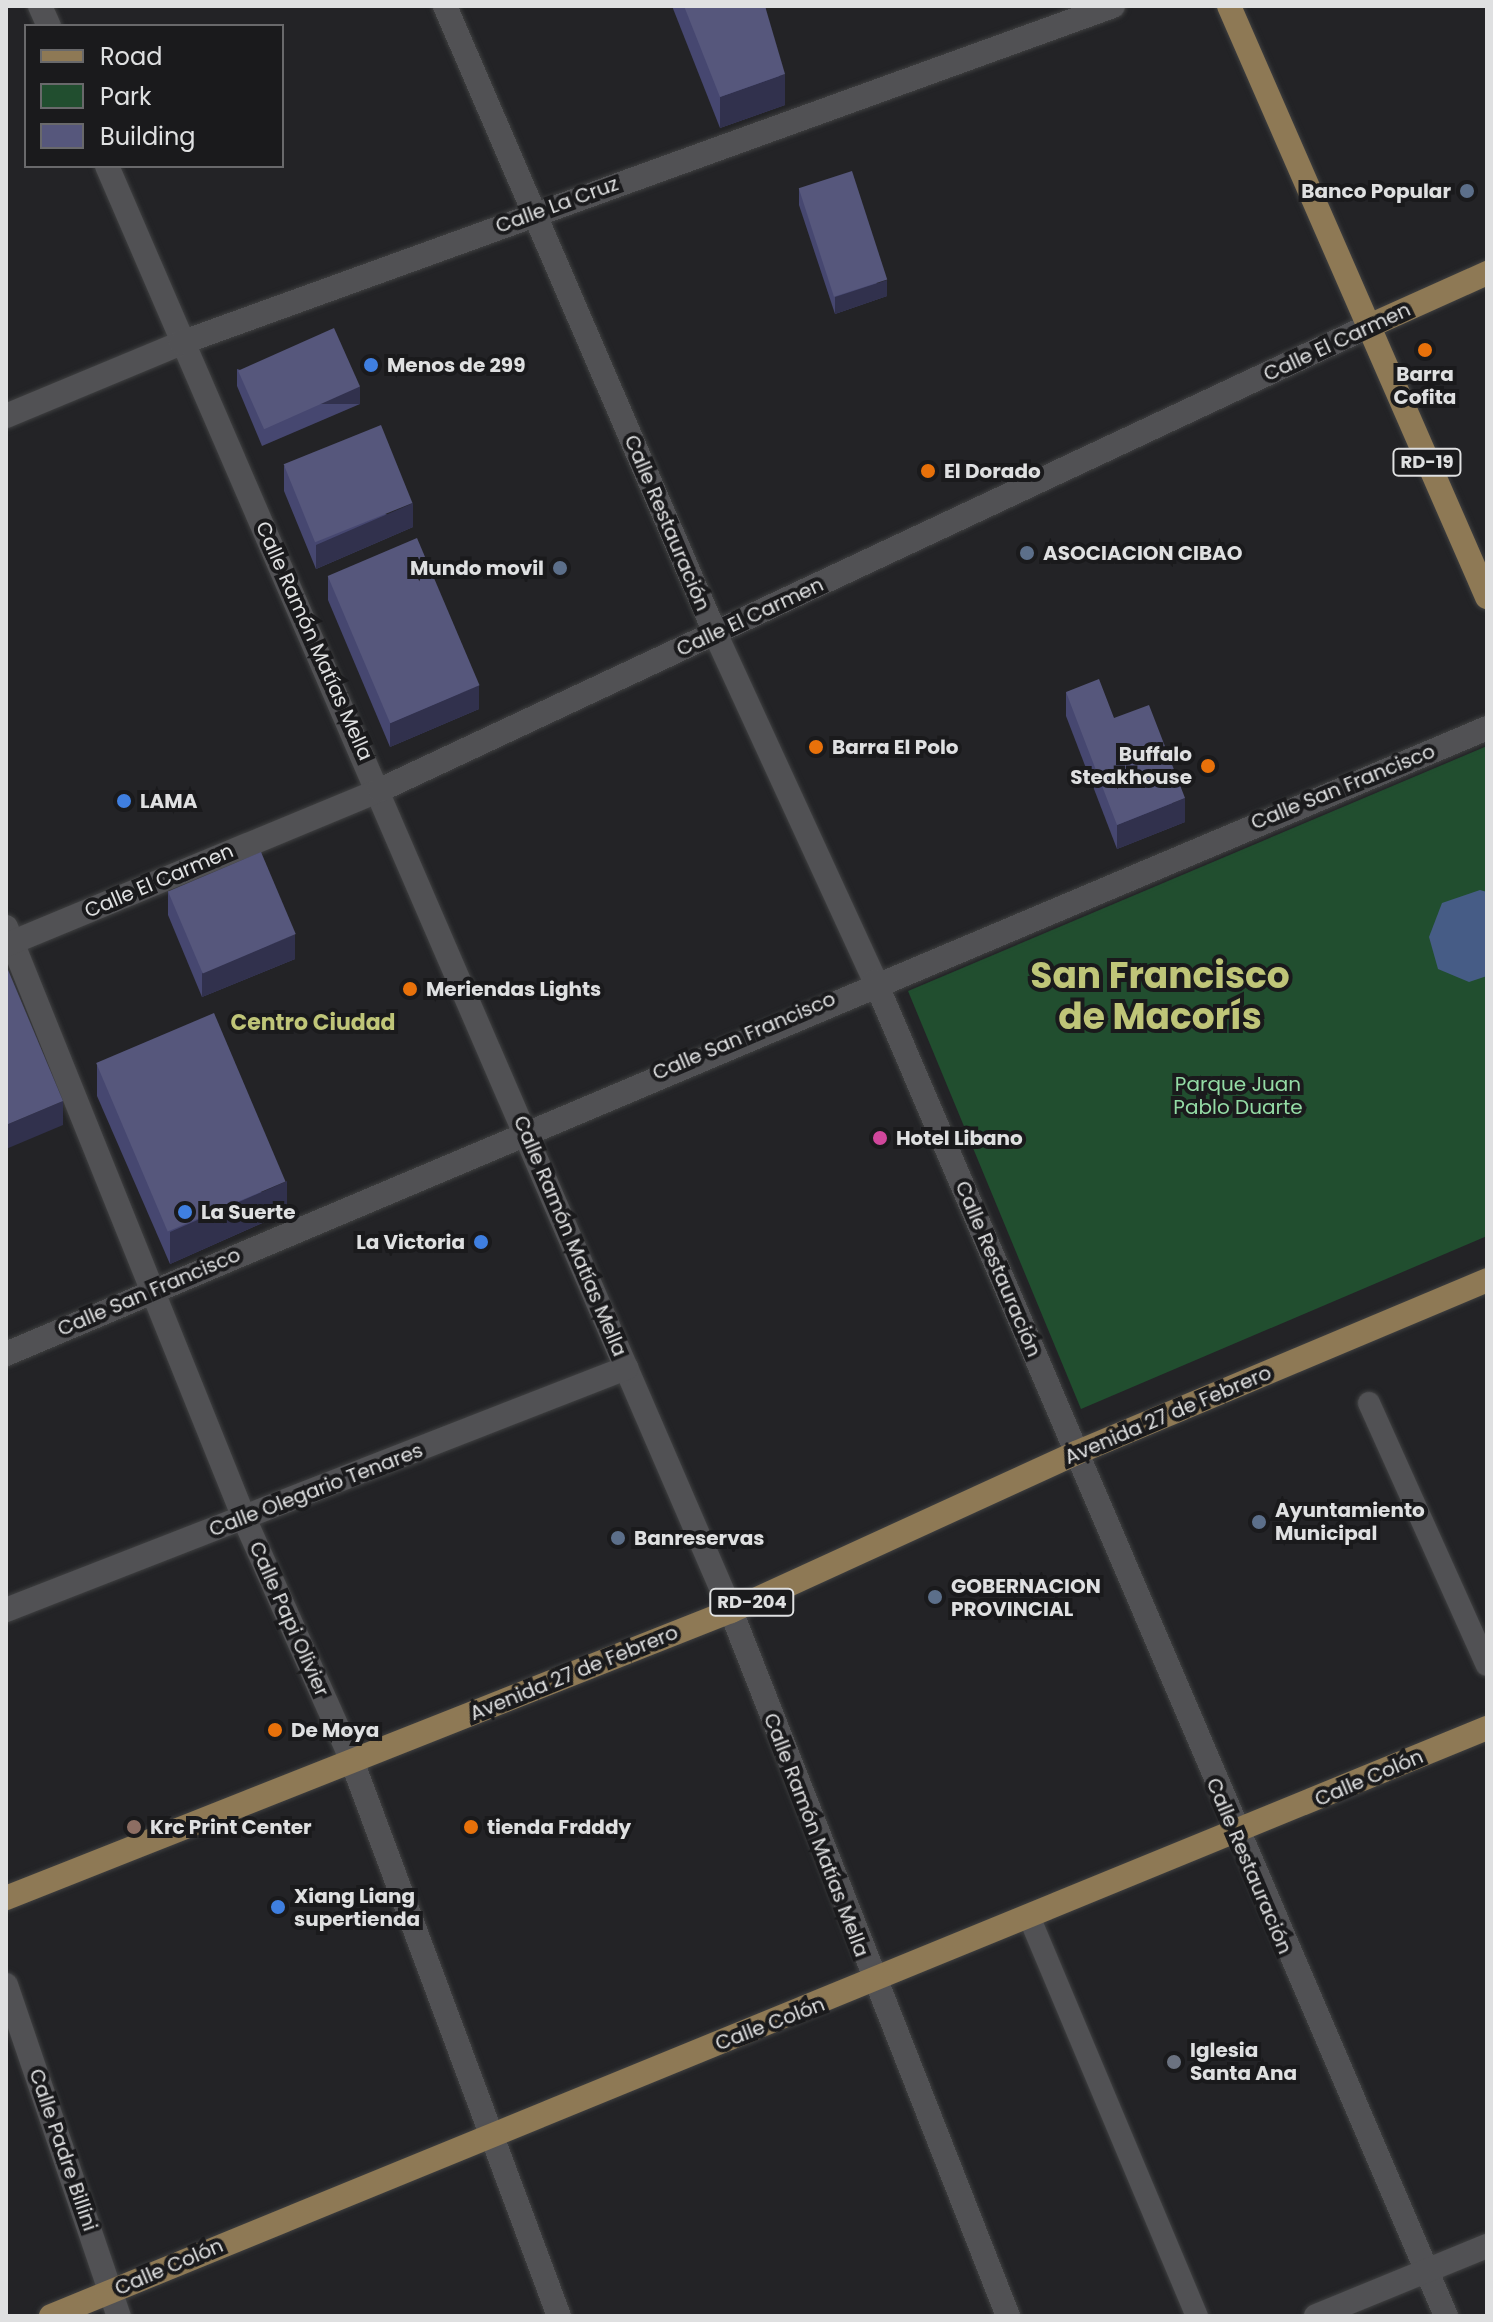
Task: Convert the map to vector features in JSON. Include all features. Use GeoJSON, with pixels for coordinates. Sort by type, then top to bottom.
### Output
{"type":"FeatureCollection","features":[{"type":"Feature","properties":{"kind":"main road","name":"RD-19"},"geometry":{"type":"LineString","coordinates":[[1229,6],[1487,597]]}},
{"type":"Feature","properties":{"kind":"main road","name":"Calle El Carmen"},"geometry":{"type":"LineString","coordinates":[[1367,327],[1487,273]]}},
{"type":"Feature","properties":{"kind":"main road","name":"Avenida 27 de Febrero"},"geometry":{"type":"LineString","coordinates":[[6,1898],[731,1611],[1076,1453],[1487,1280]]}},
{"type":"Feature","properties":{"kind":"main road","name":"Calle Colón"},"geometry":{"type":"LineString","coordinates":[[51,2316],[492,2131],[872,1985],[1487,1728]]}},
{"type":"Feature","properties":{"kind":"street","name":"Calle Restauración"},"geometry":{"type":"LineString","coordinates":[[445,6],[715,633],[875,981],[1234,1834],[1446,2316]]}},
{"type":"Feature","properties":{"kind":"street","name":"Calle La Cruz"},"geometry":{"type":"LineString","coordinates":[[6,416],[181,343],[1113,6]]}},
{"type":"Feature","properties":{"kind":"street","name":"Calle Ramón Matías Mella"},"geometry":{"type":"LineString","coordinates":[[108,168],[181,343],[380,790],[731,1611],[872,1985],[1008,2316]]}},
{"type":"Feature","properties":{"kind":"street","name":"Calle El Carmen"},"geometry":{"type":"LineString","coordinates":[[8,938],[380,790],[1367,327]]}},
{"type":"Feature","properties":{"kind":"street","name":"Calle San Francisco"},"geometry":{"type":"LineString","coordinates":[[6,1354],[875,981],[1487,728]]}},
{"type":"Feature","properties":{"kind":"street","name":"Calle Papi Olivier"},"geometry":{"type":"LineString","coordinates":[[8,938],[244,1518],[352,1761],[559,2316]]}},
{"type":"Feature","properties":{"kind":"street","name":"Calle Olegario Tenares"},"geometry":{"type":"LineString","coordinates":[[6,1610],[626,1368]]}},
{"type":"Feature","properties":{"kind":"street","name":"Calle Padre Billini"},"geometry":{"type":"LineString","coordinates":[[6,1985],[119,2316]]}},
{"type":"Feature","properties":{"kind":"street"},"geometry":{"type":"LineString","coordinates":[[1316,2316],[1487,2246]]}},
{"type":"Feature","properties":{"kind":"lane"},"geometry":{"type":"LineString","coordinates":[[1369,1403],[1487,1665]]}},
{"type":"Feature","properties":{"kind":"lane"},"geometry":{"type":"LineString","coordinates":[[1030,1919],[1197,2316]]}},
{"type":"Feature","properties":{"kind":"green space","name":"Parque Juan Pablo Duarte"},"geometry":{"type":"Polygon","coordinates":[[[1487,746],[1487,1236],[1081,1409],[908,991],[1487,746]]]}},
{"type":"Feature","properties":{"kind":"water"},"geometry":{"type":"Polygon","coordinates":[[[1480,890],[1487,892],[1487,976],[1469,982],[1438,969],[1429,937],[1442,903],[1480,890]]]}},
{"type":"Feature","properties":{"kind":"building"},"geometry":{"type":"Polygon","coordinates":[[[684,6],[765,6],[785,74],[720,97],[684,6]]]}},
{"type":"Feature","properties":{"kind":"building"},"geometry":{"type":"Polygon","coordinates":[[[852,171],[887,279],[834,297],[799,188],[852,171]]]}},
{"type":"Feature","properties":{"kind":"building"},"geometry":{"type":"Polygon","coordinates":[[[334,328],[360,386],[264,429],[238,371],[334,328]]]}},
{"type":"Feature","properties":{"kind":"building"},"geometry":{"type":"Polygon","coordinates":[[[381,425],[412,503],[315,542],[284,464],[381,425]]]}},
{"type":"Feature","properties":{"kind":"building"},"geometry":{"type":"Polygon","coordinates":[[[417,538],[480,685],[390,723],[328,576],[417,538]]]}},
{"type":"Feature","properties":{"kind":"building"},"geometry":{"type":"Polygon","coordinates":[[[1099,679],[1114,718],[1149,705],[1185,798],[1117,825],[1066,692],[1099,679]]]}},
{"type":"Feature","properties":{"kind":"building"},"geometry":{"type":"Polygon","coordinates":[[[261,852],[296,934],[203,973],[168,891],[261,852]]]}},
{"type":"Feature","properties":{"kind":"building"},"geometry":{"type":"Polygon","coordinates":[[[6,965],[63,1101],[6,1125],[6,965]]]}},
{"type":"Feature","properties":{"kind":"building"},"geometry":{"type":"Polygon","coordinates":[[[214,1013],[286,1181],[168,1231],[96,1063],[214,1013]]]}},
{"type":"Feature","properties":{"kind":"place","name":"Banco Popular"},"geometry":{"type":"Point","coordinates":[1467,191]}},
{"type":"Feature","properties":{"kind":"place","name":"Barra Cofita"},"geometry":{"type":"Point","coordinates":[1425,350]}},
{"type":"Feature","properties":{"kind":"place","name":"Menos de 299"},"geometry":{"type":"Point","coordinates":[371,365]}},
{"type":"Feature","properties":{"kind":"place","name":"El Dorado"},"geometry":{"type":"Point","coordinates":[928,471]}},
{"type":"Feature","properties":{"kind":"place","name":"ASOCIACION CIBAO"},"geometry":{"type":"Point","coordinates":[1027,553]}},
{"type":"Feature","properties":{"kind":"place","name":"Mundo movil"},"geometry":{"type":"Point","coordinates":[560,568]}},
{"type":"Feature","properties":{"kind":"place","name":"Barra El Polo"},"geometry":{"type":"Point","coordinates":[816,747]}},
{"type":"Feature","properties":{"kind":"place","name":"Buffalo Steakhouse"},"geometry":{"type":"Point","coordinates":[1208,766]}},
{"type":"Feature","properties":{"kind":"place","name":"LAMA"},"geometry":{"type":"Point","coordinates":[124,801]}},
{"type":"Feature","properties":{"kind":"place","name":"Meriendas Lights"},"geometry":{"type":"Point","coordinates":[410,989]}},
{"type":"Feature","properties":{"kind":"place","name":"Hotel Libano"},"geometry":{"type":"Point","coordinates":[880,1138]}},
{"type":"Feature","properties":{"kind":"place","name":"La Suerte"},"geometry":{"type":"Point","coordinates":[185,1212]}},
{"type":"Feature","properties":{"kind":"place","name":"La Victoria"},"geometry":{"type":"Point","coordinates":[481,1242]}},
{"type":"Feature","properties":{"kind":"place","name":"Ayuntamiento Municipal"},"geometry":{"type":"Point","coordinates":[1259,1522]}},
{"type":"Feature","properties":{"kind":"place","name":"Banreservas"},"geometry":{"type":"Point","coordinates":[618,1538]}},
{"type":"Feature","properties":{"kind":"place","name":"GOBERNACION PROVINCIAL"},"geometry":{"type":"Point","coordinates":[935,1597]}},
{"type":"Feature","properties":{"kind":"place","name":"De Moya"},"geometry":{"type":"Point","coordinates":[275,1730]}},
{"type":"Feature","properties":{"kind":"place","name":"Krc Print Center"},"geometry":{"type":"Point","coordinates":[134,1827]}},
{"type":"Feature","properties":{"kind":"place","name":"tienda Frdddy"},"geometry":{"type":"Point","coordinates":[471,1827]}},
{"type":"Feature","properties":{"kind":"place","name":"Xiang Liang supertienda"},"geometry":{"type":"Point","coordinates":[278,1907]}},
{"type":"Feature","properties":{"kind":"place","name":"Iglesia Santa Ana"},"geometry":{"type":"Point","coordinates":[1174,2062]}},
{"type":"Feature","properties":{"kind":"district","name":"San Francisco de Macorís"},"geometry":{"type":"Point","coordinates":[1160,996]}},
{"type":"Feature","properties":{"kind":"district","name":"Centro Ciudad"},"geometry":{"type":"Point","coordinates":[313,1023]}}]}
